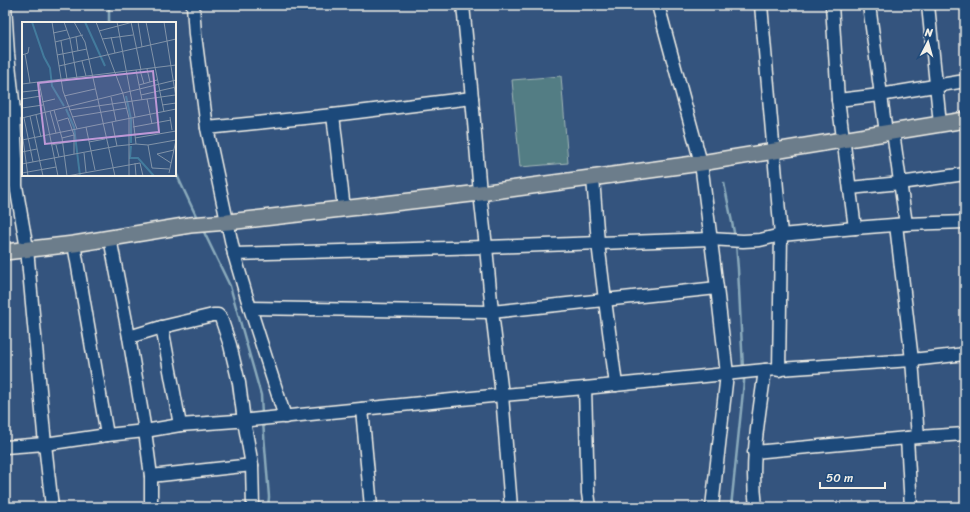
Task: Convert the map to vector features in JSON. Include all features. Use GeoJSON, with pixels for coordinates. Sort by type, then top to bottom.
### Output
{"type":"FeatureCollection","features":[{"type":"Feature","properties":{"kind":"main road"},"geometry":{"type":"LineString","coordinates":[[5,252],[74,244],[190,225],[344,209],[593,178],[701,163],[965,120]]}},
{"type":"Feature","properties":{"kind":"street"},"geometry":{"type":"LineString","coordinates":[[5,5],[7,54],[17,84],[10,111],[20,159],[11,186],[27,249],[52,507]]}},
{"type":"Feature","properties":{"kind":"street"},"geometry":{"type":"LineString","coordinates":[[193,5],[195,35],[207,128],[234,254],[281,417]]}},
{"type":"Feature","properties":{"kind":"street"},"geometry":{"type":"LineString","coordinates":[[463,5],[480,193],[502,395],[511,507]]}},
{"type":"Feature","properties":{"kind":"street"},"geometry":{"type":"LineString","coordinates":[[658,5],[701,163],[717,288],[726,374],[712,507]]}},
{"type":"Feature","properties":{"kind":"street"},"geometry":{"type":"LineString","coordinates":[[760,5],[781,235],[779,370]]}},
{"type":"Feature","properties":{"kind":"street"},"geometry":{"type":"LineString","coordinates":[[832,5],[838,100],[855,228]]}},
{"type":"Feature","properties":{"kind":"street"},"geometry":{"type":"LineString","coordinates":[[869,5],[880,95],[890,132],[900,183],[901,224],[912,360],[913,438],[911,507]]}},
{"type":"Feature","properties":{"kind":"street"},"geometry":{"type":"LineString","coordinates":[[928,5],[940,124]]}},
{"type":"Feature","properties":{"kind":"street"},"geometry":{"type":"LineString","coordinates":[[838,100],[880,95],[965,81]]}},
{"type":"Feature","properties":{"kind":"street"},"geometry":{"type":"LineString","coordinates":[[207,128],[333,115],[472,98]]}},
{"type":"Feature","properties":{"kind":"street"},"geometry":{"type":"LineString","coordinates":[[333,115],[344,209]]}},
{"type":"Feature","properties":{"kind":"street"},"geometry":{"type":"LineString","coordinates":[[850,188],[965,174]]}},
{"type":"Feature","properties":{"kind":"street"},"geometry":{"type":"LineString","coordinates":[[593,178],[598,243],[616,385]]}},
{"type":"Feature","properties":{"kind":"street"},"geometry":{"type":"LineString","coordinates":[[234,254],[710,239],[742,241],[760,240],[781,235],[901,224],[965,222]]}},
{"type":"Feature","properties":{"kind":"street"},"geometry":{"type":"LineString","coordinates":[[110,238],[145,431],[151,476],[151,507]]}},
{"type":"Feature","properties":{"kind":"street"},"geometry":{"type":"LineString","coordinates":[[74,244],[107,435]]}},
{"type":"Feature","properties":{"kind":"street"},"geometry":{"type":"LineString","coordinates":[[250,308],[492,312],[717,288]]}},
{"type":"Feature","properties":{"kind":"street"},"geometry":{"type":"LineString","coordinates":[[129,337],[162,327],[213,315],[218,315],[222,318],[230,345],[247,421],[252,465],[253,507]]}},
{"type":"Feature","properties":{"kind":"street"},"geometry":{"type":"LineString","coordinates":[[162,327],[180,425]]}},
{"type":"Feature","properties":{"kind":"street"},"geometry":{"type":"LineString","coordinates":[[5,448],[145,431],[180,425],[247,421],[726,374],[912,360],[965,354]]}},
{"type":"Feature","properties":{"kind":"street"},"geometry":{"type":"LineString","coordinates":[[756,507],[754,487],[754,452],[761,371]]}},
{"type":"Feature","properties":{"kind":"street"},"geometry":{"type":"LineString","coordinates":[[585,388],[588,493],[590,507]]}},
{"type":"Feature","properties":{"kind":"street"},"geometry":{"type":"LineString","coordinates":[[362,410],[371,507]]}},
{"type":"Feature","properties":{"kind":"street"},"geometry":{"type":"LineString","coordinates":[[754,452],[965,434]]}},
{"type":"Feature","properties":{"kind":"street"},"geometry":{"type":"LineString","coordinates":[[151,476],[252,465]]}},
{"type":"Feature","properties":{"kind":"green space"},"geometry":{"type":"Polygon","coordinates":[[[561,76],[568,163],[520,167],[512,80],[561,76]]]}},
{"type":"Feature","properties":{"kind":"waterway"},"geometry":{"type":"LineString","coordinates":[[109,5],[109,22]]}},
{"type":"Feature","properties":{"kind":"waterway"},"geometry":{"type":"LineString","coordinates":[[176,173],[197,218]]}},
{"type":"Feature","properties":{"kind":"waterway"},"geometry":{"type":"LineString","coordinates":[[724,183],[735,237]]}},
{"type":"Feature","properties":{"kind":"waterway"},"geometry":{"type":"LineString","coordinates":[[202,228],[230,286],[261,395],[262,415]]}},
{"type":"Feature","properties":{"kind":"waterway"},"geometry":{"type":"LineString","coordinates":[[736,244],[743,369]]}},
{"type":"Feature","properties":{"kind":"waterway"},"geometry":{"type":"LineString","coordinates":[[731,507],[744,376]]}},
{"type":"Feature","properties":{"kind":"waterway"},"geometry":{"type":"LineString","coordinates":[[263,422],[269,497],[268,507]]}}]}
